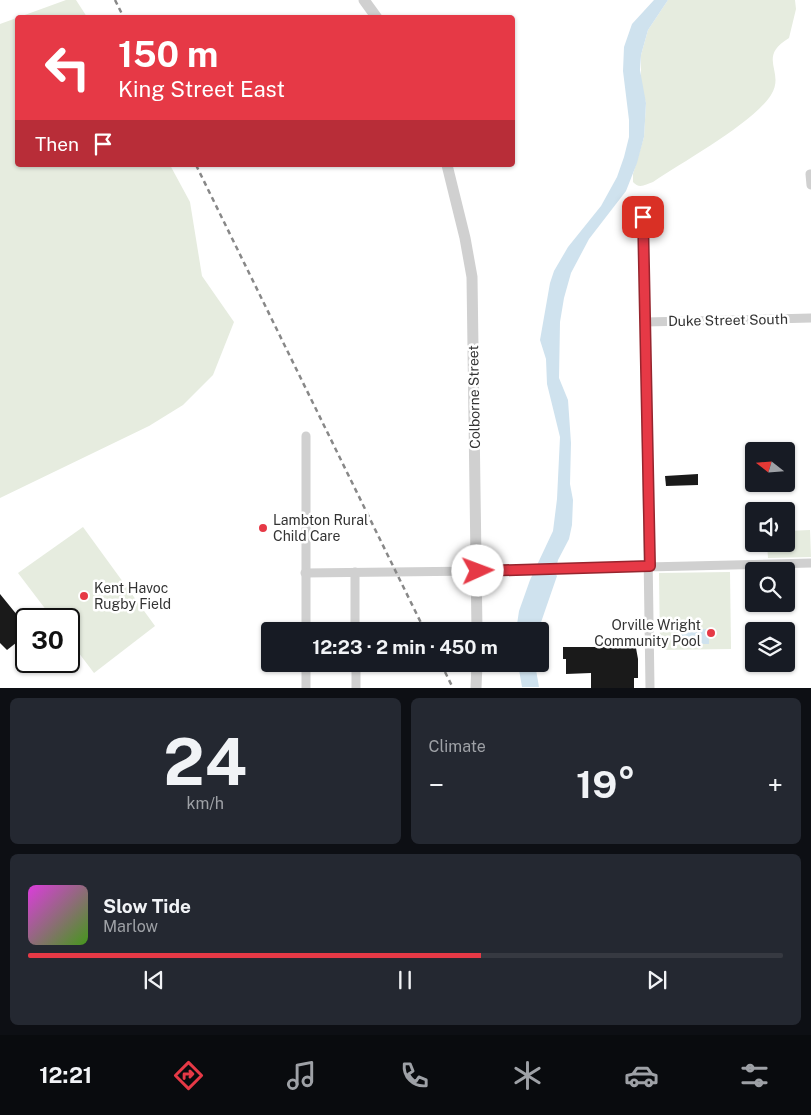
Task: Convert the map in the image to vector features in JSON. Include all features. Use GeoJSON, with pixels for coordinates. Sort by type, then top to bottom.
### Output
{"type":"FeatureCollection","features":[{"type":"Feature","properties":{"kind":"street"},"geometry":{"type":"LineString","coordinates":[[364,0],[375,15]]}},
{"type":"Feature","properties":{"kind":"street","name":"Colborne Street"},"geometry":{"type":"LineString","coordinates":[[447,167],[465,238],[472,277],[478,571],[477,622]]}},
{"type":"Feature","properties":{"kind":"street"},"geometry":{"type":"LineString","coordinates":[[810,174],[811,185]]}},
{"type":"Feature","properties":{"kind":"street"},"geometry":{"type":"LineString","coordinates":[[643,217],[650,566],[650,688]]}},
{"type":"Feature","properties":{"kind":"street","name":"Duke Street South"},"geometry":{"type":"LineString","coordinates":[[645,322],[811,318]]}},
{"type":"Feature","properties":{"kind":"street"},"geometry":{"type":"LineString","coordinates":[[306,436],[306,622]]}},
{"type":"Feature","properties":{"kind":"street"},"geometry":{"type":"LineString","coordinates":[[305,573],[811,563]]}},
{"type":"Feature","properties":{"kind":"street"},"geometry":{"type":"LineString","coordinates":[[355,572],[356,622]]}},
{"type":"Feature","properties":{"kind":"street"},"geometry":{"type":"LineString","coordinates":[[306,672],[306,688]]}},
{"type":"Feature","properties":{"kind":"street"},"geometry":{"type":"LineString","coordinates":[[356,672],[356,688]]}},
{"type":"Feature","properties":{"kind":"street"},"geometry":{"type":"LineString","coordinates":[[476,688],[477,672]]}},
{"type":"Feature","properties":{"kind":"shaded area"},"geometry":{"type":"Polygon","coordinates":[[[66,0],[76,0],[86,15],[25,15],[66,0]]]}},
{"type":"Feature","properties":{"kind":"shaded area"},"geometry":{"type":"Polygon","coordinates":[[[668,0],[795,0],[796,9],[789,38],[779,45],[774,52],[775,86],[771,95],[762,106],[716,142],[653,182],[640,186],[633,182],[633,174],[644,137],[646,103],[641,86],[641,55],[648,30],[668,0]]]}},
{"type":"Feature","properties":{"kind":"shaded area"},"geometry":{"type":"Polygon","coordinates":[[[15,19],[15,167],[171,167],[190,202],[202,276],[234,322],[213,375],[183,405],[149,426],[0,498],[0,24],[15,19]]]}},
{"type":"Feature","properties":{"kind":"shaded area","name":"Kent Havoc Rugby Field"},"geometry":{"type":"Polygon","coordinates":[[[83,527],[155,626],[94,673],[80,655],[80,608],[45,608],[18,573],[83,527]]]}},
{"type":"Feature","properties":{"kind":"shaded area"},"geometry":{"type":"Polygon","coordinates":[[[810,530],[811,557],[768,558],[768,552],[795,552],[795,531],[810,530]]]}},
{"type":"Feature","properties":{"kind":"shaded area"},"geometry":{"type":"Polygon","coordinates":[[[730,572],[731,649],[660,650],[659,573],[730,572]]]}},
{"type":"Feature","properties":{"kind":"water"},"geometry":{"type":"Polygon","coordinates":[[[654,0],[668,0],[648,30],[641,55],[640,70],[646,103],[644,137],[637,163],[626,191],[589,239],[571,273],[564,298],[560,322],[559,378],[568,400],[571,443],[570,484],[573,500],[572,525],[569,539],[558,560],[555,573],[557,576],[541,622],[517,622],[519,611],[530,580],[553,531],[557,499],[560,437],[547,384],[546,359],[540,340],[550,283],[554,271],[568,247],[601,206],[617,177],[624,157],[629,137],[629,120],[623,71],[624,47],[632,24],[654,0]]]}},
{"type":"Feature","properties":{"kind":"water"},"geometry":{"type":"Polygon","coordinates":[[[709,629],[709,644],[681,644],[681,630],[709,629]]]}},
{"type":"Feature","properties":{"kind":"water"},"geometry":{"type":"Polygon","coordinates":[[[519,672],[536,672],[539,687],[522,687],[519,672]]]}},
{"type":"Feature","properties":{"kind":"building"},"geometry":{"type":"Polygon","coordinates":[[[698,474],[698,485],[666,486],[665,476],[698,474]]]}},
{"type":"Feature","properties":{"kind":"building"},"geometry":{"type":"Polygon","coordinates":[[[0,594],[15,612],[15,644],[7,650],[0,643],[0,594]]]}},
{"type":"Feature","properties":{"kind":"building"},"geometry":{"type":"Polygon","coordinates":[[[621,637],[634,637],[638,659],[638,678],[634,678],[634,688],[591,688],[591,673],[566,674],[566,659],[563,659],[563,647],[622,647],[621,637]]]}},
{"type":"Feature","properties":{"kind":"railway"},"geometry":{"type":"LineString","coordinates":[[115,0],[122,15]]}},
{"type":"Feature","properties":{"kind":"railway"},"geometry":{"type":"LineString","coordinates":[[197,167],[421,622]]}},
{"type":"Feature","properties":{"kind":"railway"},"geometry":{"type":"LineString","coordinates":[[445,672],[453,688]]}},
{"type":"Feature","properties":{"kind":"place","name":"Lambton Rural Child Care"},"geometry":{"type":"Point","coordinates":[263,528]}},
{"type":"Feature","properties":{"kind":"place","name":"Kent Havoc Rugby Field"},"geometry":{"type":"Point","coordinates":[84,596]}},
{"type":"Feature","properties":{"kind":"place","name":"Orville Wright Community Pool"},"geometry":{"type":"Point","coordinates":[711,633]}},
{"type":"Feature","properties":{"kind":"route"},"geometry":{"type":"LineString","coordinates":[[478,571],[650,566],[643,217]]}}]}
